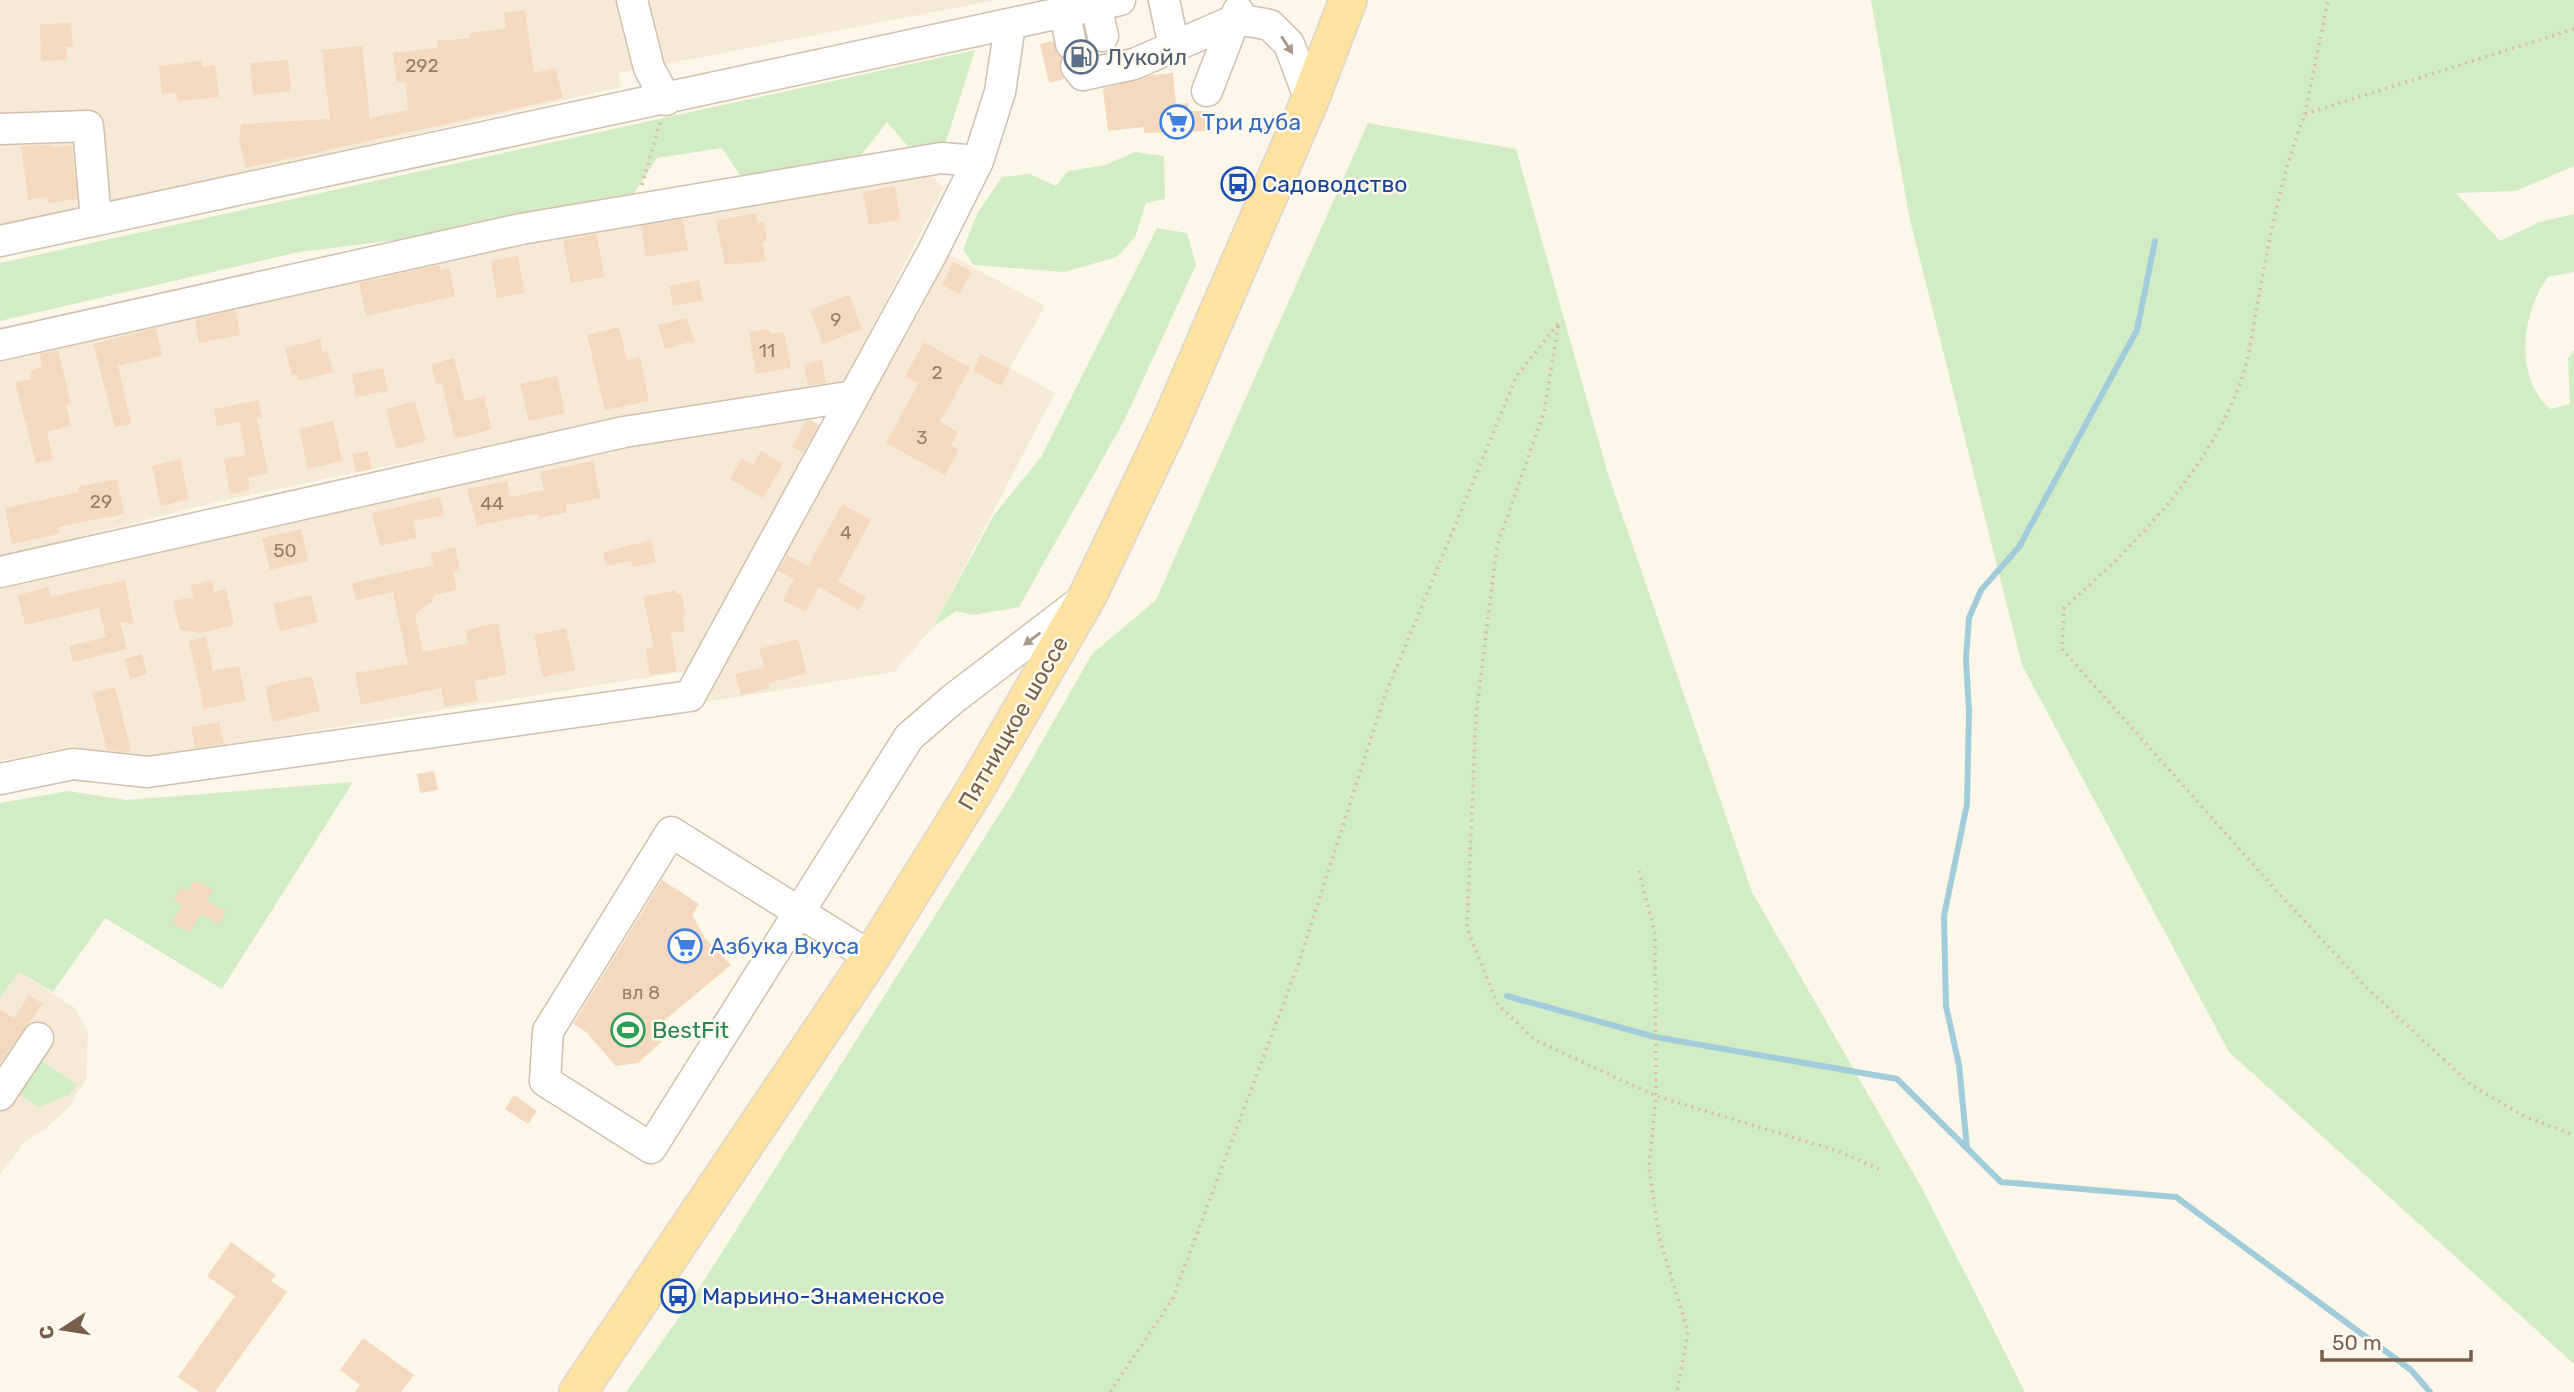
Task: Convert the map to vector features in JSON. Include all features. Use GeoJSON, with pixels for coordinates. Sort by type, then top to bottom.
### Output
{"type":"FeatureCollection","features":[{"type":"Feature","properties":{"kind":"main road","name":"Пятницкое шоссе"},"geometry":{"type":"LineString","coordinates":[[578,1392],[871,957],[976,788],[1087,597],[1169,426],[1310,100],[1348,0]]}},
{"type":"Feature","properties":{"kind":"street"},"geometry":{"type":"LineString","coordinates":[[632,0],[649,68],[666,100]]}},
{"type":"Feature","properties":{"kind":"street"},"geometry":{"type":"LineString","coordinates":[[1164,0],[1174,47]]}},
{"type":"Feature","properties":{"kind":"street"},"geometry":{"type":"LineString","coordinates":[[0,241],[1108,3],[1107,55],[1083,75],[1074,55],[1065,13]]}},
{"type":"Feature","properties":{"kind":"street"},"geometry":{"type":"LineString","coordinates":[[1107,55],[1134,64],[1174,47],[1239,10]]}},
{"type":"Feature","properties":{"kind":"street"},"geometry":{"type":"LineString","coordinates":[[1239,10],[1270,25],[1289,44],[1310,100]]}},
{"type":"Feature","properties":{"kind":"street"},"geometry":{"type":"LineString","coordinates":[[1207,91],[1239,10]]}},
{"type":"Feature","properties":{"kind":"street"},"geometry":{"type":"LineString","coordinates":[[0,779],[73,764],[148,772],[690,696],[978,162],[1000,92],[1010,24]]}},
{"type":"Feature","properties":{"kind":"street"},"geometry":{"type":"LineString","coordinates":[[0,129],[88,125],[96,220]]}},
{"type":"Feature","properties":{"kind":"street"},"geometry":{"type":"LineString","coordinates":[[0,345],[521,229],[941,158],[978,162]]}},
{"type":"Feature","properties":{"kind":"street"},"geometry":{"type":"LineString","coordinates":[[0,572],[624,432],[854,396]]}},
{"type":"Feature","properties":{"kind":"street"},"geometry":{"type":"LineString","coordinates":[[871,957],[802,913],[671,832],[548,1031],[545,1081],[652,1148],[802,913],[909,737],[953,699],[1087,597]]}},
{"type":"Feature","properties":{"kind":"street"},"geometry":{"type":"LineString","coordinates":[[0,1095],[38,1038]]}},
{"type":"Feature","properties":{"kind":"path"},"geometry":{"type":"LineString","coordinates":[[2328,0],[2305,114],[2289,152],[2245,367],[2229,409],[2194,471],[2109,569],[2064,608],[2062,649],[2282,897],[2368,989],[2470,1085],[2526,1117],[2574,1135]]}},
{"type":"Feature","properties":{"kind":"path"},"geometry":{"type":"LineString","coordinates":[[2305,114],[2574,29]]}},
{"type":"Feature","properties":{"kind":"path"},"geometry":{"type":"LineString","coordinates":[[636,208],[666,100]]}},
{"type":"Feature","properties":{"kind":"path"},"geometry":{"type":"LineString","coordinates":[[1110,1392],[1172,1300],[1298,965],[1384,698],[1517,375],[1558,324],[1544,412],[1497,546],[1476,715],[1467,928],[1499,1005],[1535,1040],[1656,1096],[1835,1150],[1879,1169]]}},
{"type":"Feature","properties":{"kind":"path"},"geometry":{"type":"LineString","coordinates":[[1639,871],[1655,934],[1656,1096],[1649,1167],[1659,1236],[1688,1332],[1677,1392]]}},
{"type":"Feature","properties":{"kind":"shaded area"},"geometry":{"type":"Polygon","coordinates":[[[0,0],[996,0],[619,73],[621,87],[0,229],[0,0]]]}},
{"type":"Feature","properties":{"kind":"shaded area"},"geometry":{"type":"Polygon","coordinates":[[[923,169],[944,188],[842,386],[513,441],[373,469],[225,500],[0,557],[0,354],[627,219],[923,169]]]}},
{"type":"Feature","properties":{"kind":"shaded area"},"geometry":{"type":"Polygon","coordinates":[[[949,254],[1045,306],[1010,368],[1055,393],[933,627],[894,672],[706,702],[787,543],[910,316],[916,319],[949,254]]]}},
{"type":"Feature","properties":{"kind":"shaded area"},"geometry":{"type":"Polygon","coordinates":[[[808,419],[822,426],[688,671],[123,761],[103,760],[75,746],[0,761],[0,584],[417,489],[701,430],[808,419]]]}},
{"type":"Feature","properties":{"kind":"shaded area"},"geometry":{"type":"Polygon","coordinates":[[[19,972],[75,1008],[88,1032],[86,1079],[69,1107],[45,1129],[25,1141],[0,1175],[0,998],[19,972]]]}},
{"type":"Feature","properties":{"kind":"green space"},"geometry":{"type":"Polygon","coordinates":[[[1871,0],[2574,0],[2574,166],[2516,191],[2456,193],[2500,241],[2540,222],[2574,214],[2574,272],[2548,277],[2532,309],[2525,345],[2531,380],[2538,396],[2550,409],[2570,404],[2568,358],[2574,350],[2574,1364],[2229,1052],[2022,665],[1909,216],[1871,0]]]}},
{"type":"Feature","properties":{"kind":"green space"},"geometry":{"type":"Polygon","coordinates":[[[975,50],[945,145],[910,149],[887,122],[859,158],[743,180],[722,148],[657,158],[631,198],[413,238],[299,252],[0,321],[0,263],[975,50]]]}},
{"type":"Feature","properties":{"kind":"green space"},"geometry":{"type":"Polygon","coordinates":[[[1368,123],[1516,149],[1608,474],[1752,892],[1923,1190],[2025,1392],[626,1392],[693,1298],[1012,794],[1092,654],[1156,600],[1368,123]]]}},
{"type":"Feature","properties":{"kind":"green space"},"geometry":{"type":"Polygon","coordinates":[[[1135,152],[1164,156],[1165,199],[1146,203],[1135,237],[1117,257],[1064,272],[973,265],[963,249],[978,212],[1002,177],[1030,174],[1056,186],[1068,171],[1105,165],[1135,152]]]}},
{"type":"Feature","properties":{"kind":"green space"},"geometry":{"type":"Polygon","coordinates":[[[1157,228],[1187,233],[1196,265],[1124,421],[1019,607],[973,615],[956,611],[933,627],[994,515],[1041,457],[1157,228]]]}},
{"type":"Feature","properties":{"kind":"green space"},"geometry":{"type":"Polygon","coordinates":[[[353,782],[222,989],[105,918],[53,992],[19,972],[0,998],[0,803],[68,791],[126,800],[353,782]]]}},
{"type":"Feature","properties":{"kind":"green space"},"geometry":{"type":"Polygon","coordinates":[[[39,1059],[77,1085],[69,1095],[39,1107],[14,1091],[39,1059]]]}},
{"type":"Feature","properties":{"kind":"building"},"geometry":{"type":"Polygon","coordinates":[[[525,10],[534,73],[556,68],[563,98],[246,168],[239,139],[241,124],[330,119],[322,50],[362,46],[370,118],[408,110],[406,82],[397,83],[393,53],[438,48],[437,41],[470,38],[470,33],[506,28],[504,13],[525,10]]]}},
{"type":"Feature","properties":{"kind":"building"},"geometry":{"type":"Polygon","coordinates":[[[71,23],[73,47],[66,47],[67,60],[41,61],[40,24],[71,23]]]}},
{"type":"Feature","properties":{"kind":"building"},"geometry":{"type":"Polygon","coordinates":[[[1053,41],[1061,58],[1059,69],[1064,79],[1049,83],[1040,44],[1053,41]]]}},
{"type":"Feature","properties":{"kind":"building"},"geometry":{"type":"Polygon","coordinates":[[[288,60],[291,91],[253,95],[250,63],[288,60]]]}},
{"type":"Feature","properties":{"kind":"building"},"geometry":{"type":"Polygon","coordinates":[[[201,61],[202,67],[215,65],[219,97],[178,101],[176,93],[162,94],[159,66],[201,61]]]}},
{"type":"Feature","properties":{"kind":"building"},"geometry":{"type":"Polygon","coordinates":[[[1173,73],[1176,104],[1188,103],[1188,111],[1210,111],[1211,131],[1144,133],[1144,127],[1108,131],[1103,89],[1152,75],[1173,73]]]}},
{"type":"Feature","properties":{"kind":"building"},"geometry":{"type":"Polygon","coordinates":[[[72,145],[77,199],[48,203],[47,197],[28,200],[21,146],[72,145]]]}},
{"type":"Feature","properties":{"kind":"building"},"geometry":{"type":"Polygon","coordinates":[[[895,186],[900,220],[869,225],[863,192],[895,186]]]}},
{"type":"Feature","properties":{"kind":"building"},"geometry":{"type":"Polygon","coordinates":[[[756,213],[758,223],[764,221],[767,241],[762,242],[766,261],[725,265],[716,221],[756,213]]]}},
{"type":"Feature","properties":{"kind":"building"},"geometry":{"type":"Polygon","coordinates":[[[683,219],[688,250],[646,257],[641,226],[683,219]]]}},
{"type":"Feature","properties":{"kind":"building"},"geometry":{"type":"Polygon","coordinates":[[[597,234],[604,277],[571,283],[563,240],[597,234]]]}},
{"type":"Feature","properties":{"kind":"building"},"geometry":{"type":"Polygon","coordinates":[[[518,256],[525,293],[497,298],[491,261],[518,256]]]}},
{"type":"Feature","properties":{"kind":"building"},"geometry":{"type":"Polygon","coordinates":[[[953,262],[972,271],[960,294],[942,285],[953,262]]]}},
{"type":"Feature","properties":{"kind":"building"},"geometry":{"type":"Polygon","coordinates":[[[439,265],[440,270],[449,268],[455,296],[366,316],[359,283],[439,265]]]}},
{"type":"Feature","properties":{"kind":"building"},"geometry":{"type":"Polygon","coordinates":[[[699,280],[703,300],[673,306],[669,286],[699,280]]]}},
{"type":"Feature","properties":{"kind":"building"},"geometry":{"type":"Polygon","coordinates":[[[849,295],[862,329],[823,344],[810,310],[849,295]]]}},
{"type":"Feature","properties":{"kind":"building"},"geometry":{"type":"Polygon","coordinates":[[[236,310],[240,335],[199,343],[195,320],[236,310]]]}},
{"type":"Feature","properties":{"kind":"building"},"geometry":{"type":"Polygon","coordinates":[[[687,318],[694,341],[665,349],[658,325],[687,318]]]}},
{"type":"Feature","properties":{"kind":"building"},"geometry":{"type":"Polygon","coordinates":[[[619,327],[627,360],[640,357],[649,401],[605,410],[587,335],[619,327]]]}},
{"type":"Feature","properties":{"kind":"building"},"geometry":{"type":"Polygon","coordinates":[[[156,328],[162,356],[118,366],[131,424],[115,427],[93,344],[156,328]]]}},
{"type":"Feature","properties":{"kind":"building"},"geometry":{"type":"Polygon","coordinates":[[[769,329],[770,334],[784,332],[791,368],[756,374],[749,332],[769,329]]]}},
{"type":"Feature","properties":{"kind":"building"},"geometry":{"type":"Polygon","coordinates":[[[320,339],[323,352],[327,351],[333,372],[298,381],[297,374],[292,375],[285,348],[320,339]]]}},
{"type":"Feature","properties":{"kind":"building"},"geometry":{"type":"Polygon","coordinates":[[[924,342],[970,368],[940,422],[958,432],[951,445],[959,450],[945,475],[886,443],[918,384],[905,376],[924,342]]]}},
{"type":"Feature","properties":{"kind":"building"},"geometry":{"type":"Polygon","coordinates":[[[58,350],[71,404],[66,405],[71,426],[47,432],[53,460],[36,463],[15,383],[30,379],[32,370],[42,366],[40,354],[58,350]]]}},
{"type":"Feature","properties":{"kind":"building"},"geometry":{"type":"Polygon","coordinates":[[[981,354],[1010,369],[1001,386],[973,371],[981,354]]]}},
{"type":"Feature","properties":{"kind":"building"},"geometry":{"type":"Polygon","coordinates":[[[454,358],[465,401],[484,396],[492,429],[455,439],[442,384],[436,385],[431,364],[454,358]]]}},
{"type":"Feature","properties":{"kind":"building"},"geometry":{"type":"Polygon","coordinates":[[[822,360],[826,383],[808,385],[804,364],[822,360]]]}},
{"type":"Feature","properties":{"kind":"building"},"geometry":{"type":"Polygon","coordinates":[[[383,368],[388,391],[356,397],[352,374],[383,368]]]}},
{"type":"Feature","properties":{"kind":"building"},"geometry":{"type":"Polygon","coordinates":[[[557,376],[565,413],[529,421],[520,384],[557,376]]]}},
{"type":"Feature","properties":{"kind":"building"},"geometry":{"type":"Polygon","coordinates":[[[258,400],[262,417],[257,418],[268,473],[248,478],[250,490],[230,494],[224,459],[246,455],[239,422],[217,426],[214,409],[258,400]]]}},
{"type":"Feature","properties":{"kind":"building"},"geometry":{"type":"Polygon","coordinates":[[[415,401],[426,441],[396,449],[386,409],[415,401]]]}},
{"type":"Feature","properties":{"kind":"building"},"geometry":{"type":"Polygon","coordinates":[[[811,420],[818,425],[803,453],[792,447],[806,421],[811,420]]]}},
{"type":"Feature","properties":{"kind":"building"},"geometry":{"type":"Polygon","coordinates":[[[333,421],[342,461],[308,469],[299,429],[333,421]]]}},
{"type":"Feature","properties":{"kind":"building"},"geometry":{"type":"Polygon","coordinates":[[[368,451],[372,469],[356,472],[352,454],[368,451]]]}},
{"type":"Feature","properties":{"kind":"building"},"geometry":{"type":"Polygon","coordinates":[[[761,451],[783,464],[763,498],[730,479],[742,458],[753,465],[761,451]]]}},
{"type":"Feature","properties":{"kind":"building"},"geometry":{"type":"Polygon","coordinates":[[[180,459],[189,499],[161,506],[152,466],[180,459]]]}},
{"type":"Feature","properties":{"kind":"building"},"geometry":{"type":"Polygon","coordinates":[[[593,461],[601,498],[566,505],[567,512],[539,518],[538,513],[477,526],[467,489],[507,481],[510,497],[544,490],[540,472],[593,461]]]}},
{"type":"Feature","properties":{"kind":"building"},"geometry":{"type":"Polygon","coordinates":[[[117,479],[124,514],[58,527],[59,534],[12,544],[5,508],[79,492],[78,487],[117,479]]]}},
{"type":"Feature","properties":{"kind":"building"},"geometry":{"type":"Polygon","coordinates":[[[440,497],[444,515],[413,521],[417,538],[380,546],[372,513],[440,497]]]}},
{"type":"Feature","properties":{"kind":"building"},"geometry":{"type":"Polygon","coordinates":[[[842,504],[871,520],[838,581],[866,597],[858,610],[819,587],[806,612],[783,600],[794,579],[778,571],[787,555],[808,566],[842,504]]]}},
{"type":"Feature","properties":{"kind":"building"},"geometry":{"type":"Polygon","coordinates":[[[301,529],[308,561],[270,570],[262,538],[301,529]]]}},
{"type":"Feature","properties":{"kind":"building"},"geometry":{"type":"Polygon","coordinates":[[[651,540],[656,562],[633,567],[631,561],[606,566],[603,552],[651,540]]]}},
{"type":"Feature","properties":{"kind":"building"},"geometry":{"type":"Polygon","coordinates":[[[455,547],[460,571],[453,572],[457,590],[434,595],[432,602],[415,614],[423,652],[468,643],[465,630],[498,623],[507,674],[474,681],[478,700],[445,707],[441,688],[361,705],[355,673],[408,664],[393,592],[356,600],[352,583],[433,565],[431,553],[455,547]]]}},
{"type":"Feature","properties":{"kind":"building"},"geometry":{"type":"Polygon","coordinates":[[[125,580],[134,624],[120,622],[127,649],[73,662],[69,646],[106,637],[99,608],[25,625],[18,595],[48,587],[51,597],[125,580]]]}},
{"type":"Feature","properties":{"kind":"building"},"geometry":{"type":"Polygon","coordinates":[[[212,580],[214,592],[226,589],[234,625],[200,633],[180,630],[173,601],[193,597],[191,585],[212,580]]]}},
{"type":"Feature","properties":{"kind":"building"},"geometry":{"type":"Polygon","coordinates":[[[676,590],[677,594],[681,593],[686,615],[682,616],[685,631],[671,633],[677,671],[650,675],[646,649],[654,648],[643,597],[676,590]]]}},
{"type":"Feature","properties":{"kind":"building"},"geometry":{"type":"Polygon","coordinates":[[[311,595],[318,622],[280,631],[273,604],[311,595]]]}},
{"type":"Feature","properties":{"kind":"building"},"geometry":{"type":"Polygon","coordinates":[[[566,628],[575,670],[543,677],[534,635],[566,628]]]}},
{"type":"Feature","properties":{"kind":"building"},"geometry":{"type":"Polygon","coordinates":[[[206,636],[213,671],[239,666],[246,700],[204,709],[189,641],[206,636]]]}},
{"type":"Feature","properties":{"kind":"building"},"geometry":{"type":"Polygon","coordinates":[[[798,639],[807,673],[768,683],[770,688],[741,695],[735,674],[764,667],[759,649],[798,639]]]}},
{"type":"Feature","properties":{"kind":"building"},"geometry":{"type":"Polygon","coordinates":[[[142,654],[147,674],[130,679],[125,659],[142,654]]]}},
{"type":"Feature","properties":{"kind":"building"},"geometry":{"type":"Polygon","coordinates":[[[312,676],[320,711],[273,722],[265,686],[312,676]]]}},
{"type":"Feature","properties":{"kind":"building"},"geometry":{"type":"Polygon","coordinates":[[[115,687],[131,751],[107,750],[92,692],[115,687]]]}},
{"type":"Feature","properties":{"kind":"building"},"geometry":{"type":"Polygon","coordinates":[[[219,722],[224,744],[195,748],[191,727],[219,722]]]}},
{"type":"Feature","properties":{"kind":"building"},"geometry":{"type":"Polygon","coordinates":[[[434,771],[438,790],[420,793],[417,774],[434,771]]]}},
{"type":"Feature","properties":{"kind":"building"},"geometry":{"type":"Polygon","coordinates":[[[194,880],[213,890],[207,901],[226,911],[219,924],[200,914],[190,932],[172,923],[182,904],[174,900],[182,887],[189,891],[194,880]]]}},
{"type":"Feature","properties":{"kind":"building"},"geometry":{"type":"Polygon","coordinates":[[[662,880],[699,904],[692,915],[705,938],[731,965],[659,1025],[668,1036],[638,1063],[616,1066],[586,1032],[573,1024],[662,880]]]}},
{"type":"Feature","properties":{"kind":"building"},"geometry":{"type":"Polygon","coordinates":[[[29,995],[43,1004],[0,1063],[0,1009],[14,1019],[29,995]]]}},
{"type":"Feature","properties":{"kind":"building"},"geometry":{"type":"Polygon","coordinates":[[[514,1095],[537,1111],[528,1124],[505,1109],[514,1095]]]}},
{"type":"Feature","properties":{"kind":"building"},"geometry":{"type":"Polygon","coordinates":[[[231,1242],[276,1275],[271,1281],[287,1292],[215,1392],[199,1392],[178,1377],[235,1296],[207,1276],[231,1242]]]}},
{"type":"Feature","properties":{"kind":"building"},"geometry":{"type":"Polygon","coordinates":[[[363,1338],[414,1375],[401,1392],[355,1392],[360,1385],[340,1370],[363,1338]]]}},
{"type":"Feature","properties":{"kind":"waterway"},"geometry":{"type":"LineString","coordinates":[[1967,1148],[1959,1065],[1946,1006],[1944,916],[1967,804],[1969,712],[1966,659],[1969,618],[1981,590],[2019,547],[2137,330],[2155,241]]}},
{"type":"Feature","properties":{"kind":"waterway"},"geometry":{"type":"LineString","coordinates":[[1507,996],[1655,1037],[1897,1079],[2001,1182],[2176,1197],[2411,1370],[2430,1392]]}},
{"type":"Feature","properties":{"kind":"place","name":"Лукойл"},"geometry":{"type":"Point","coordinates":[1081,57]}},
{"type":"Feature","properties":{"kind":"place","name":"Три дуба"},"geometry":{"type":"Point","coordinates":[1177,122]}},
{"type":"Feature","properties":{"kind":"place","name":"Садоводство"},"geometry":{"type":"Point","coordinates":[1238,184]}},
{"type":"Feature","properties":{"kind":"place","name":"Азбука Вкуса"},"geometry":{"type":"Point","coordinates":[685,946]}},
{"type":"Feature","properties":{"kind":"place","name":"BestFit"},"geometry":{"type":"Point","coordinates":[628,1030]}},
{"type":"Feature","properties":{"kind":"place","name":"Марьино-Знаменское"},"geometry":{"type":"Point","coordinates":[678,1296]}}]}
